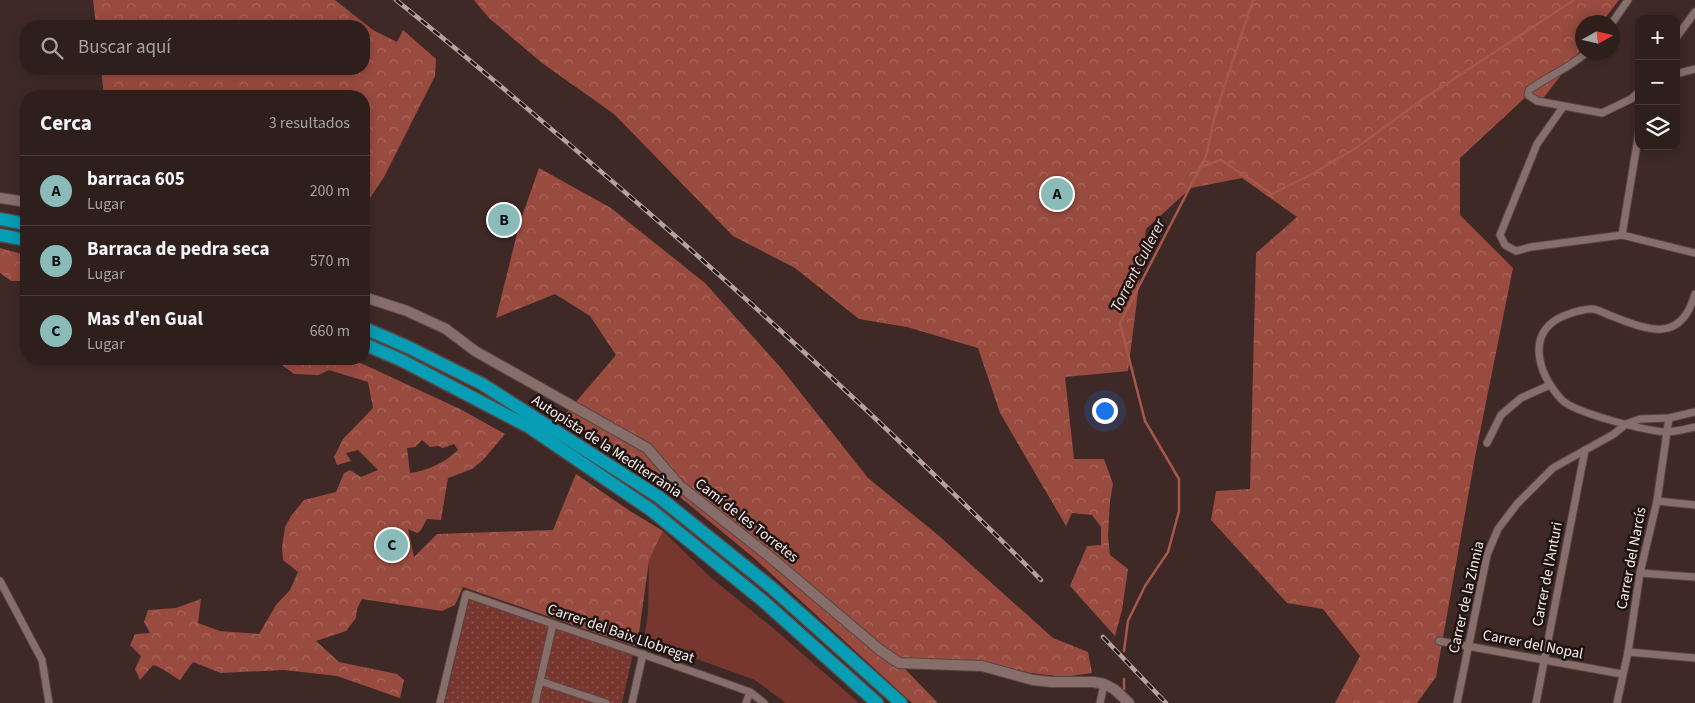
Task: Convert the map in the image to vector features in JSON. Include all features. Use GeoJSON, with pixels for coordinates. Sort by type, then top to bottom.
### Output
{"type":"FeatureCollection","features":[{"type":"Feature","properties":{"kind":"highway"},"geometry":{"type":"LineString","coordinates":[[0,219],[20,223]]}},
{"type":"Feature","properties":{"kind":"highway"},"geometry":{"type":"LineString","coordinates":[[0,235],[20,239]]}},
{"type":"Feature","properties":{"kind":"highway","name":"Autopista de la Mediterrània"},"geometry":{"type":"LineString","coordinates":[[370,331],[408,347],[482,384],[659,496],[771,587],[901,703]]}},
{"type":"Feature","properties":{"kind":"highway","name":"Autopista de la Mediterrània"},"geometry":{"type":"LineString","coordinates":[[370,347],[401,360],[529,427],[651,510],[762,600],[877,703]]}},
{"type":"Feature","properties":{"kind":"street"},"geometry":{"type":"LineString","coordinates":[[1618,15],[1628,0]]}},
{"type":"Feature","properties":{"kind":"street"},"geometry":{"type":"LineString","coordinates":[[1680,33],[1695,12]]}},
{"type":"Feature","properties":{"kind":"street"},"geometry":{"type":"LineString","coordinates":[[1579,60],[1534,86],[1529,90],[1528,95],[1537,101],[1551,102],[1563,107],[1602,113],[1635,96]]}},
{"type":"Feature","properties":{"kind":"street"},"geometry":{"type":"LineString","coordinates":[[1680,73],[1695,69]]}},
{"type":"Feature","properties":{"kind":"street"},"geometry":{"type":"LineString","coordinates":[[1563,107],[1537,144],[1500,235],[1505,246],[1516,251],[1531,246],[1622,235],[1695,253]]}},
{"type":"Feature","properties":{"kind":"street"},"geometry":{"type":"LineString","coordinates":[[1622,235],[1636,150]]}},
{"type":"Feature","properties":{"kind":"street"},"geometry":{"type":"LineString","coordinates":[[0,198],[20,201]]}},
{"type":"Feature","properties":{"kind":"street"},"geometry":{"type":"LineString","coordinates":[[1695,294],[1683,320],[1668,328],[1652,329],[1593,309],[1572,313],[1559,318],[1550,324],[1541,339],[1538,358],[1541,369],[1550,385],[1563,401],[1594,415],[1626,424],[1668,432],[1695,427]]}},
{"type":"Feature","properties":{"kind":"street","name":"Camí de les Torretes"},"geometry":{"type":"LineString","coordinates":[[370,299],[407,311],[446,329],[475,351],[647,448],[680,486],[776,561],[880,650],[899,663],[982,666],[1042,681],[1094,682],[1104,684]]}},
{"type":"Feature","properties":{"kind":"street"},"geometry":{"type":"LineString","coordinates":[[1487,443],[1501,415],[1521,398],[1550,385]]}},
{"type":"Feature","properties":{"kind":"street","name":"Carrer de la Zinnia"},"geometry":{"type":"LineString","coordinates":[[1457,703],[1487,556],[1498,529],[1517,504],[1553,468],[1614,434],[1626,424],[1640,420],[1694,414]]}},
{"type":"Feature","properties":{"kind":"street","name":"Carrer del Narcís"},"geometry":{"type":"LineString","coordinates":[[1616,703],[1628,652],[1640,573],[1657,501],[1669,418]]}},
{"type":"Feature","properties":{"kind":"street","name":"Carrer de l'Anturi"},"geometry":{"type":"LineString","coordinates":[[1536,703],[1584,450]]}},
{"type":"Feature","properties":{"kind":"street"},"geometry":{"type":"LineString","coordinates":[[1568,459],[1577,462],[1581,466]]}},
{"type":"Feature","properties":{"kind":"street"},"geometry":{"type":"LineString","coordinates":[[1657,501],[1695,505]]}},
{"type":"Feature","properties":{"kind":"street"},"geometry":{"type":"LineString","coordinates":[[1640,573],[1695,577]]}},
{"type":"Feature","properties":{"kind":"street"},"geometry":{"type":"LineString","coordinates":[[0,581],[42,660],[49,703]]}},
{"type":"Feature","properties":{"kind":"street","name":"Carrer del Baix Llobregat"},"geometry":{"type":"LineString","coordinates":[[440,703],[466,594],[750,692],[764,703]]}},
{"type":"Feature","properties":{"kind":"street"},"geometry":{"type":"LineString","coordinates":[[535,703],[553,624]]}},
{"type":"Feature","properties":{"kind":"street","name":"Carrer del Nopal"},"geometry":{"type":"LineString","coordinates":[[1439,641],[1622,674]]}},
{"type":"Feature","properties":{"kind":"street"},"geometry":{"type":"LineString","coordinates":[[1628,652],[1695,658]]}},
{"type":"Feature","properties":{"kind":"street"},"geometry":{"type":"LineString","coordinates":[[632,703],[643,654]]}},
{"type":"Feature","properties":{"kind":"street"},"geometry":{"type":"LineString","coordinates":[[540,681],[606,703]]}},
{"type":"Feature","properties":{"kind":"street"},"geometry":{"type":"LineString","coordinates":[[1100,703],[1104,684],[1114,689],[1129,703]]}},
{"type":"Feature","properties":{"kind":"street"},"geometry":{"type":"LineString","coordinates":[[746,703],[750,692]]}},
{"type":"Feature","properties":{"kind":"shaded area"},"geometry":{"type":"Polygon","coordinates":[[[663,531],[709,576],[773,628],[859,703],[786,703],[755,680],[644,640],[648,614],[649,561],[663,531]]]}},
{"type":"Feature","properties":{"kind":"shaded area"},"geometry":{"type":"Polygon","coordinates":[[[469,599],[633,654],[622,703],[445,703],[469,599]]]}},
{"type":"Feature","properties":{"kind":"green space"},"geometry":{"type":"Polygon","coordinates":[[[93,0],[335,0],[360,20],[95,20],[93,0]]]}},
{"type":"Feature","properties":{"kind":"green space"},"geometry":{"type":"Polygon","coordinates":[[[474,0],[1619,0],[1607,15],[1575,15],[1575,57],[1541,101],[1528,95],[1460,158],[1460,215],[1513,268],[1475,457],[1436,677],[1417,703],[1335,703],[1360,656],[1323,609],[1287,603],[1211,520],[1216,491],[1250,489],[1256,253],[1297,217],[1242,178],[1191,188],[1146,229],[1128,371],[1065,377],[1074,459],[1104,459],[1113,484],[1108,536],[1110,555],[1128,569],[1122,610],[1115,636],[1070,586],[1087,546],[1101,545],[1101,527],[1092,515],[1072,513],[1066,526],[1000,413],[978,348],[907,327],[859,319],[795,268],[733,236],[614,114],[542,63],[489,18],[474,0]]]}},
{"type":"Feature","properties":{"kind":"green space"},"geometry":{"type":"Polygon","coordinates":[[[370,28],[397,42],[403,30],[436,59],[435,76],[384,177],[370,198],[370,90],[103,90],[102,75],[370,75],[370,28]]]}},
{"type":"Feature","properties":{"kind":"green space"},"geometry":{"type":"Polygon","coordinates":[[[539,168],[611,208],[705,283],[781,368],[868,478],[938,535],[1053,638],[1088,652],[1092,673],[1064,677],[1023,672],[905,669],[938,703],[912,703],[754,558],[663,483],[563,417],[616,355],[590,316],[555,294],[496,318],[520,222],[539,168]]]}},
{"type":"Feature","properties":{"kind":"green space"},"geometry":{"type":"Polygon","coordinates":[[[0,248],[20,253],[20,281],[11,281],[0,273],[0,248]]]}},
{"type":"Feature","properties":{"kind":"green space"},"geometry":{"type":"Polygon","coordinates":[[[282,365],[365,365],[460,409],[505,434],[483,460],[472,469],[448,478],[441,520],[427,519],[421,530],[417,533],[408,529],[414,557],[437,534],[553,530],[576,474],[663,531],[649,561],[637,647],[463,587],[455,605],[442,611],[362,599],[357,609],[356,618],[346,631],[316,641],[339,662],[397,674],[404,680],[400,698],[337,676],[284,670],[221,673],[193,662],[180,680],[153,665],[140,680],[135,669],[141,656],[130,645],[135,634],[150,633],[144,622],[148,610],[176,608],[201,599],[198,623],[220,631],[259,634],[276,605],[290,590],[298,572],[283,560],[282,547],[285,527],[291,516],[304,500],[336,492],[344,473],[350,470],[361,477],[378,470],[358,450],[346,453],[351,461],[337,465],[334,457],[343,439],[373,408],[368,382],[329,370],[318,375],[294,374],[282,365]],[[422,440],[415,447],[407,448],[410,473],[436,465],[458,450],[454,444],[443,448],[438,446],[430,447],[422,440]]]}},
{"type":"Feature","properties":{"kind":"waterway","name":"Torrent Cullerer"},"geometry":{"type":"LineString","coordinates":[[1124,651],[1128,621],[1145,586],[1168,552],[1179,511],[1179,479],[1145,421],[1120,323],[1206,156],[1215,115],[1253,0]]}},
{"type":"Feature","properties":{"kind":"waterway"},"geometry":{"type":"LineString","coordinates":[[1200,167],[1221,160],[1272,194],[1312,174],[1356,148],[1423,99],[1574,0]]}},
{"type":"Feature","properties":{"kind":"waterway","name":"Torrent Cullerer"},"geometry":{"type":"LineString","coordinates":[[1124,679],[1124,689]]}},
{"type":"Feature","properties":{"kind":"railway"},"geometry":{"type":"LineString","coordinates":[[396,0],[555,132],[749,302],[897,439],[1041,580]]}},
{"type":"Feature","properties":{"kind":"railway"},"geometry":{"type":"LineString","coordinates":[[1103,637],[1166,703]]}},
{"type":"Feature","properties":{"kind":"place","name":"barraca 605"},"geometry":{"type":"Point","coordinates":[1057,194]}},
{"type":"Feature","properties":{"kind":"place","name":"Barraca de pedra seca"},"geometry":{"type":"Point","coordinates":[504,220]}},
{"type":"Feature","properties":{"kind":"place","name":"Mas d'en Gual"},"geometry":{"type":"Point","coordinates":[392,545]}}]}
